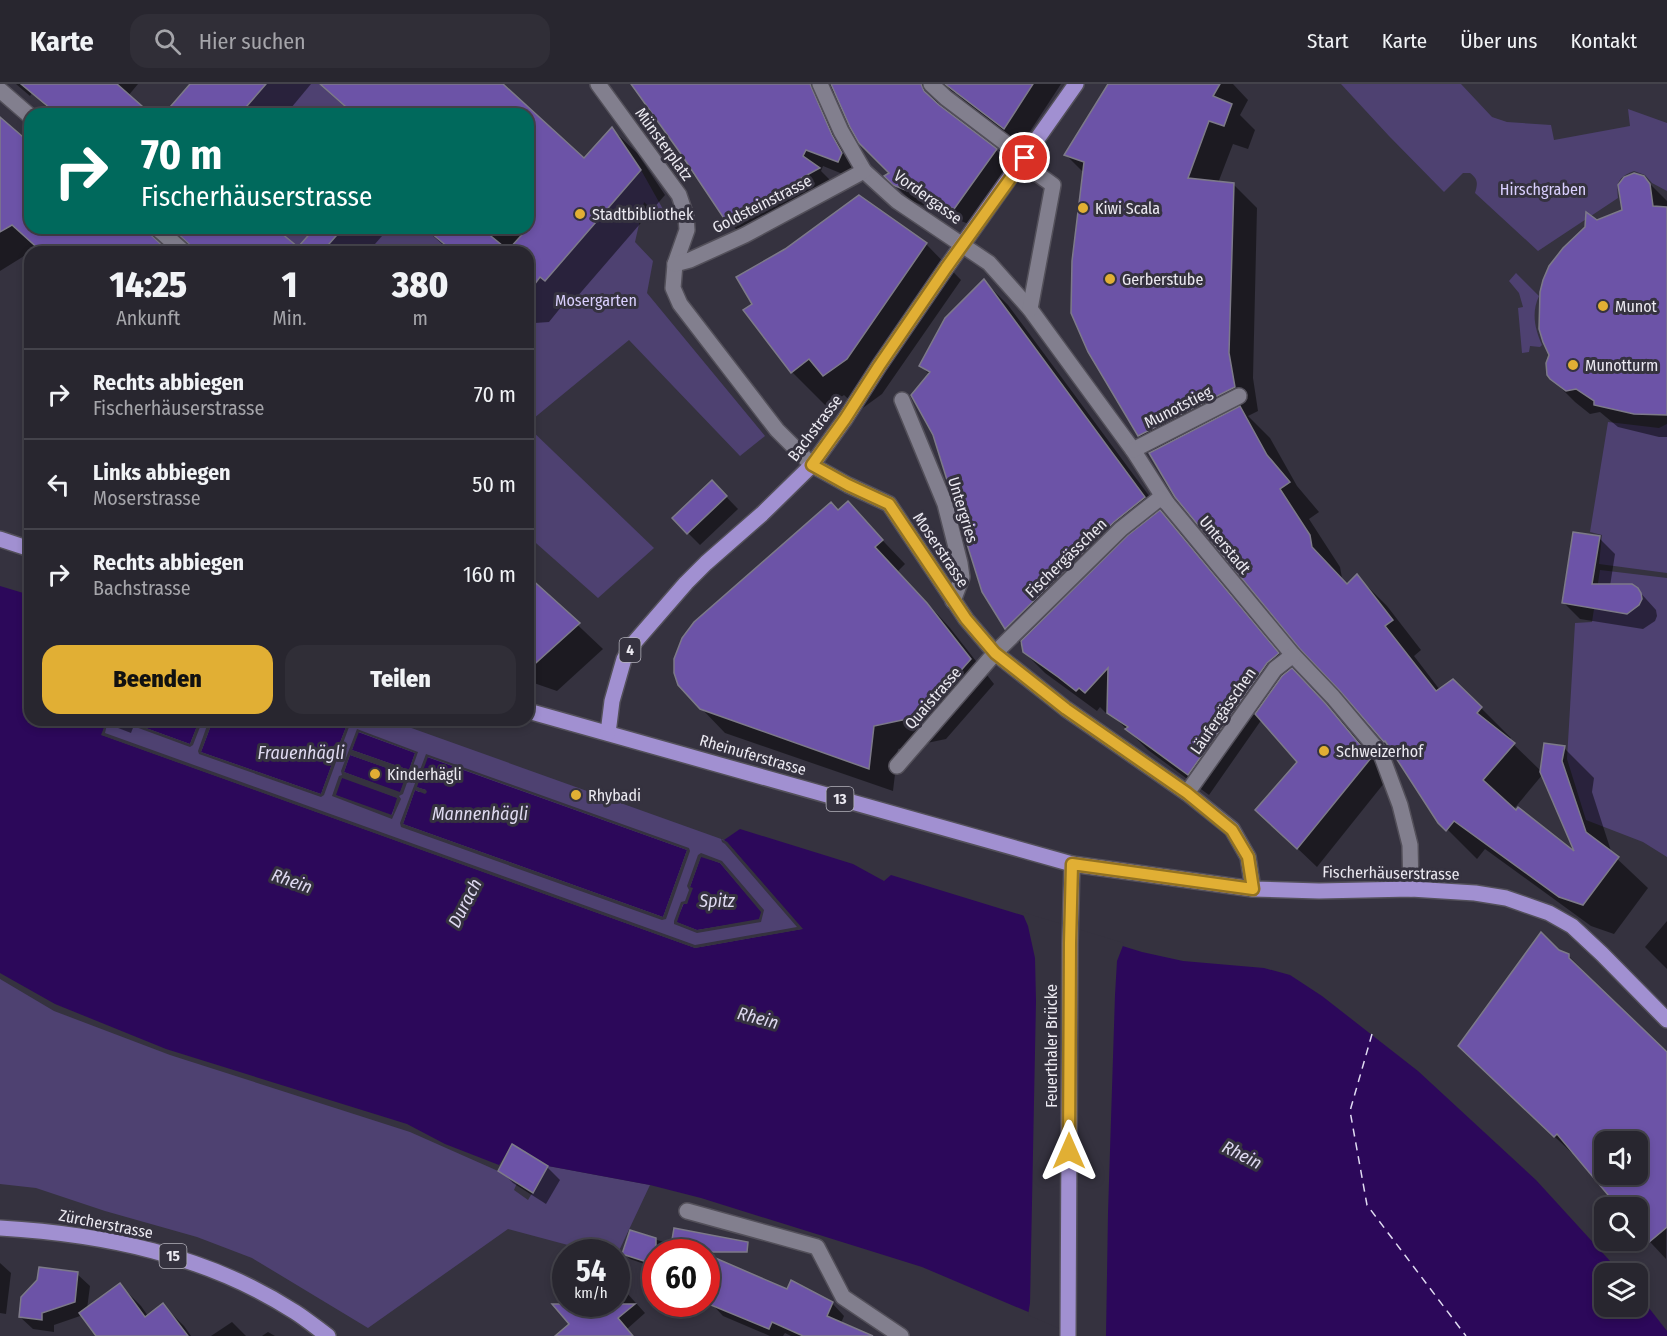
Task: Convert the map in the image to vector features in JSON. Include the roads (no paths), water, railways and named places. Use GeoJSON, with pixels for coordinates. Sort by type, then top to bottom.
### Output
{"type":"FeatureCollection","features":[{"type":"Feature","properties":{"kind":"main road","name":"Bachstrasse"},"geometry":{"type":"LineString","coordinates":[[608,733],[612,701],[624,658],[633,644],[706,563],[762,514],[812,465],[1076,84]]}},
{"type":"Feature","properties":{"kind":"main road"},"geometry":{"type":"LineString","coordinates":[[0,539],[24,547]]}},
{"type":"Feature","properties":{"kind":"main road","name":"Rheinuferstrasse"},"geometry":{"type":"LineString","coordinates":[[534,713],[1072,864]]}},
{"type":"Feature","properties":{"kind":"main road","name":"Fischerhäuserstrasse"},"geometry":{"type":"LineString","coordinates":[[1072,864],[1253,889],[1309,891],[1411,889],[1485,894],[1506,898],[1549,913],[1572,926],[1667,1020]]}},
{"type":"Feature","properties":{"kind":"main road","name":"Feuerthaler Brücke"},"geometry":{"type":"LineString","coordinates":[[1068,1336],[1072,864]]}},
{"type":"Feature","properties":{"kind":"main road","name":"Zürcherstrasse"},"geometry":{"type":"LineString","coordinates":[[0,1228],[49,1231],[117,1242],[186,1260],[245,1284],[294,1312],[328,1336]]}},
{"type":"Feature","properties":{"kind":"street","name":"Münsterplatz"},"geometry":{"type":"LineString","coordinates":[[598,84],[679,195]]}},
{"type":"Feature","properties":{"kind":"street","name":"Vordergasse"},"geometry":{"type":"LineString","coordinates":[[820,84],[841,131],[864,171],[897,201],[963,245]]}},
{"type":"Feature","properties":{"kind":"street"},"geometry":{"type":"LineString","coordinates":[[931,84],[1025,158],[1039,175],[1053,185],[1030,309]]}},
{"type":"Feature","properties":{"kind":"street"},"geometry":{"type":"LineString","coordinates":[[0,90],[24,111]]}},
{"type":"Feature","properties":{"kind":"street","name":"Goldsteinstrasse"},"geometry":{"type":"LineString","coordinates":[[675,264],[690,260],[745,235],[864,171]]}},
{"type":"Feature","properties":{"kind":"street","name":"Moserstrasse"},"geometry":{"type":"LineString","coordinates":[[679,195],[686,216],[687,230],[675,264],[673,288],[680,304],[777,430],[812,465],[889,504],[966,619],[995,653],[1066,709],[1187,793],[1232,830],[1248,857],[1253,889]]}},
{"type":"Feature","properties":{"kind":"street"},"geometry":{"type":"LineString","coordinates":[[164,234],[177,246]]}},
{"type":"Feature","properties":{"kind":"street","name":"Unterstadt"},"geometry":{"type":"LineString","coordinates":[[963,245],[989,263],[1030,309],[1133,450],[1167,503],[1293,655],[1333,697],[1381,754],[1400,805],[1410,845],[1411,889]]}},
{"type":"Feature","properties":{"kind":"street","name":"Munotstieg"},"geometry":{"type":"LineString","coordinates":[[1133,450],[1239,396]]}},
{"type":"Feature","properties":{"kind":"street","name":"Untergries"},"geometry":{"type":"LineString","coordinates":[[902,400],[945,504],[962,577],[954,601]]}},
{"type":"Feature","properties":{"kind":"street","name":"Fischergässchen"},"geometry":{"type":"LineString","coordinates":[[995,653],[1120,529],[1160,498],[1167,503]]}},
{"type":"Feature","properties":{"kind":"street","name":"Quaistrasse"},"geometry":{"type":"LineString","coordinates":[[897,766],[995,653]]}},
{"type":"Feature","properties":{"kind":"street","name":"Läufergässchen"},"geometry":{"type":"LineString","coordinates":[[1187,793],[1275,669],[1293,655]]}},
{"type":"Feature","properties":{"kind":"street"},"geometry":{"type":"LineString","coordinates":[[687,1211],[817,1247],[843,1298],[901,1336]]}},
{"type":"Feature","properties":{"kind":"water"},"geometry":{"type":"Polygon","coordinates":[[[0,586],[24,593],[24,726],[104,726],[102,735],[695,948],[802,929],[724,840],[740,829],[853,864],[884,881],[891,875],[1142,952],[1183,961],[1264,968],[1290,975],[1322,996],[1418,1071],[1536,1180],[1594,1243],[1594,1251],[1601,1251],[1612,1263],[1594,1263],[1594,1317],[1648,1317],[1648,1307],[1667,1331],[1667,1336],[1085,1336],[922,1267],[701,1198],[650,1185],[548,1166],[512,1145],[499,1165],[445,1144],[407,1124],[166,1049],[55,1004],[0,973],[0,586]]]}},
{"type":"Feature","properties":{"kind":"water"},"geometry":{"type":"Polygon","coordinates":[[[140,726],[197,726],[190,744],[140,726]]]}},
{"type":"Feature","properties":{"kind":"water","name":"Frauenhägli"},"geometry":{"type":"Polygon","coordinates":[[[211,726],[346,727],[339,745],[333,746],[337,750],[321,794],[201,752],[211,726]]]}},
{"type":"Feature","properties":{"kind":"water","name":"Kinderhägli"},"geometry":{"type":"Polygon","coordinates":[[[358,732],[415,753],[409,770],[352,750],[358,732]]]}},
{"type":"Feature","properties":{"kind":"water","name":"Kinderhägli"},"geometry":{"type":"Polygon","coordinates":[[[350,755],[407,775],[400,793],[344,772],[350,755]]]}},
{"type":"Feature","properties":{"kind":"water","name":"Mannenhägli"},"geometry":{"type":"Polygon","coordinates":[[[427,757],[687,850],[663,917],[403,824],[415,790],[419,792],[426,790],[416,787],[427,757]]]}},
{"type":"Feature","properties":{"kind":"water","name":"Kinderhägli"},"geometry":{"type":"Polygon","coordinates":[[[342,777],[398,798],[391,816],[335,795],[342,777]]]}},
{"type":"Feature","properties":{"kind":"water","name":"Spitz"},"geometry":{"type":"Polygon","coordinates":[[[701,856],[720,863],[762,912],[759,920],[697,930],[676,922],[684,903],[687,904],[690,887],[701,856]]]}},
{"type":"Feature","properties":{"kind":"place","name":"Kiwi Scala"},"geometry":{"type":"Point","coordinates":[1083,208]}},
{"type":"Feature","properties":{"kind":"place","name":"Stadtbibliothek"},"geometry":{"type":"Point","coordinates":[580,214]}},
{"type":"Feature","properties":{"kind":"place","name":"Gerberstube"},"geometry":{"type":"Point","coordinates":[1110,279]}},
{"type":"Feature","properties":{"kind":"place","name":"Munot"},"geometry":{"type":"Point","coordinates":[1603,306]}},
{"type":"Feature","properties":{"kind":"place","name":"Munotturm"},"geometry":{"type":"Point","coordinates":[1573,365]}},
{"type":"Feature","properties":{"kind":"place","name":"Schweizerhof"},"geometry":{"type":"Point","coordinates":[1324,751]}},
{"type":"Feature","properties":{"kind":"place","name":"Kinderhägli"},"geometry":{"type":"Point","coordinates":[375,774]}},
{"type":"Feature","properties":{"kind":"place","name":"Rhybadi"},"geometry":{"type":"Point","coordinates":[576,795]}},
{"type":"Feature","properties":{"kind":"park label","name":"Hirschgraben"},"geometry":{"type":"Point","coordinates":[1543,189]}},
{"type":"Feature","properties":{"kind":"park label","name":"Mosergarten"},"geometry":{"type":"Point","coordinates":[596,300]}},
{"type":"Feature","properties":{"kind":"water label","name":"Rhein"},"geometry":{"type":"Point","coordinates":[292,881]}},
{"type":"Feature","properties":{"kind":"water label","name":"Durach"},"geometry":{"type":"Point","coordinates":[465,903]}},
{"type":"Feature","properties":{"kind":"water label","name":"Rhein"},"geometry":{"type":"Point","coordinates":[758,1018]}},
{"type":"Feature","properties":{"kind":"water label","name":"Rhein"},"geometry":{"type":"Point","coordinates":[1242,1155]}}]}
